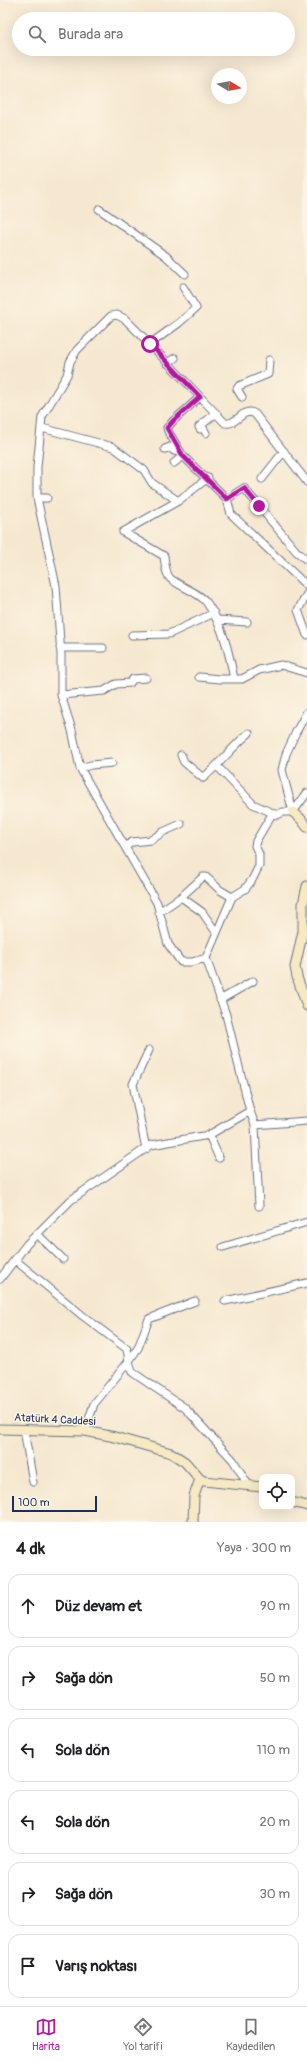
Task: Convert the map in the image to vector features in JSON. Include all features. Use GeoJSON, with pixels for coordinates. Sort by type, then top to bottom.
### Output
{"type":"FeatureCollection","features":[{"type":"Feature","properties":{"kind":"street"},"geometry":{"type":"LineString","coordinates":[[99,209],[166,256],[186,274]]}},
{"type":"Feature","properties":{"kind":"street"},"geometry":{"type":"LineString","coordinates":[[150,344],[179,323],[196,308],[183,287]]}},
{"type":"Feature","properties":{"kind":"street"},"geometry":{"type":"LineString","coordinates":[[206,958],[192,962],[181,962],[168,944],[158,912],[157,903],[126,846],[80,768],[72,730],[61,695],[56,586],[37,498],[37,467],[42,417],[67,375],[70,362],[77,350],[111,316],[116,314],[125,319],[150,344],[225,423],[229,424],[244,413],[253,412],[307,482]]}},
{"type":"Feature","properties":{"kind":"street"},"geometry":{"type":"LineString","coordinates":[[167,362],[174,358]]}},
{"type":"Feature","properties":{"kind":"street"},"geometry":{"type":"LineString","coordinates":[[242,397],[237,389],[239,386],[268,374],[270,360]]}},
{"type":"Feature","properties":{"kind":"street"},"geometry":{"type":"LineString","coordinates":[[200,397],[167,428],[182,454],[208,478],[227,499],[231,514],[307,586]]}},
{"type":"Feature","properties":{"kind":"street"},"geometry":{"type":"LineString","coordinates":[[206,433],[203,428],[200,429],[199,427],[216,413]]}},
{"type":"Feature","properties":{"kind":"street"},"geometry":{"type":"LineString","coordinates":[[42,428],[113,447],[144,470],[152,482],[178,501]]}},
{"type":"Feature","properties":{"kind":"street"},"geometry":{"type":"LineString","coordinates":[[165,450],[170,447],[174,451],[182,454]]}},
{"type":"Feature","properties":{"kind":"street"},"geometry":{"type":"LineString","coordinates":[[262,479],[284,451]]}},
{"type":"Feature","properties":{"kind":"street"},"geometry":{"type":"LineString","coordinates":[[174,463],[182,454]]}},
{"type":"Feature","properties":{"kind":"street"},"geometry":{"type":"LineString","coordinates":[[208,478],[178,501],[123,532],[164,556],[168,577],[206,602],[218,620],[229,650],[234,679]]}},
{"type":"Feature","properties":{"kind":"street"},"geometry":{"type":"LineString","coordinates":[[227,499],[244,488],[296,551],[307,560]]}},
{"type":"Feature","properties":{"kind":"street"},"geometry":{"type":"LineString","coordinates":[[37,498],[47,498]]}},
{"type":"Feature","properties":{"kind":"street"},"geometry":{"type":"LineString","coordinates":[[307,594],[298,610],[307,635]]}},
{"type":"Feature","properties":{"kind":"street"},"geometry":{"type":"LineString","coordinates":[[132,635],[169,634],[214,613]]}},
{"type":"Feature","properties":{"kind":"street"},"geometry":{"type":"LineString","coordinates":[[218,620],[247,622]]}},
{"type":"Feature","properties":{"kind":"street"},"geometry":{"type":"LineString","coordinates":[[60,648],[103,648]]}},
{"type":"Feature","properties":{"kind":"street"},"geometry":{"type":"LineString","coordinates":[[199,677],[242,679],[259,670],[281,665],[307,674]]}},
{"type":"Feature","properties":{"kind":"street"},"geometry":{"type":"LineString","coordinates":[[61,695],[104,690],[116,684],[130,684],[133,679],[146,678]]}},
{"type":"Feature","properties":{"kind":"street"},"geometry":{"type":"LineString","coordinates":[[293,812],[282,770],[293,739],[307,712]]}},
{"type":"Feature","properties":{"kind":"street"},"geometry":{"type":"LineString","coordinates":[[181,755],[184,762],[202,778],[217,766],[232,747],[249,733]]}},
{"type":"Feature","properties":{"kind":"street"},"geometry":{"type":"LineString","coordinates":[[80,768],[91,765],[112,763]]}},
{"type":"Feature","properties":{"kind":"street"},"geometry":{"type":"LineString","coordinates":[[217,766],[253,804],[277,815],[283,812],[293,812],[301,818],[307,827]]}},
{"type":"Feature","properties":{"kind":"street"},"geometry":{"type":"LineString","coordinates":[[293,812],[307,793]]}},
{"type":"Feature","properties":{"kind":"street"},"geometry":{"type":"LineString","coordinates":[[259,1206],[255,1125],[250,1111],[226,1015],[206,958],[232,897],[245,889],[252,880],[260,862],[256,841],[272,814]]}},
{"type":"Feature","properties":{"kind":"street"},"geometry":{"type":"LineString","coordinates":[[126,846],[132,842],[151,840],[163,832],[181,824]]}},
{"type":"Feature","properties":{"kind":"street"},"geometry":{"type":"LineString","coordinates":[[158,912],[181,897],[203,877],[206,877],[220,890],[232,897]]}},
{"type":"Feature","properties":{"kind":"street"},"geometry":{"type":"LineString","coordinates":[[307,887],[303,904],[303,931],[295,967],[296,977],[307,1006]]}},
{"type":"Feature","properties":{"kind":"street"},"geometry":{"type":"LineString","coordinates":[[181,897],[202,912],[216,932]]}},
{"type":"Feature","properties":{"kind":"street"},"geometry":{"type":"LineString","coordinates":[[220,1000],[252,981]]}},
{"type":"Feature","properties":{"kind":"street"},"geometry":{"type":"LineString","coordinates":[[146,1149],[133,1084],[149,1050]]}},
{"type":"Feature","properties":{"kind":"street"},"geometry":{"type":"LineString","coordinates":[[0,1279],[37,1234],[71,1200],[150,1145],[209,1135],[250,1111]]}},
{"type":"Feature","properties":{"kind":"street"},"geometry":{"type":"LineString","coordinates":[[255,1125],[307,1121]]}},
{"type":"Feature","properties":{"kind":"street"},"geometry":{"type":"LineString","coordinates":[[209,1135],[219,1158]]}},
{"type":"Feature","properties":{"kind":"street"},"geometry":{"type":"LineString","coordinates":[[223,1247],[307,1222]]}},
{"type":"Feature","properties":{"kind":"street"},"geometry":{"type":"LineString","coordinates":[[37,1234],[63,1259]]}},
{"type":"Feature","properties":{"kind":"street"},"geometry":{"type":"LineString","coordinates":[[15,1260],[83,1316],[127,1349],[132,1372],[185,1408],[233,1460],[249,1486]]}},
{"type":"Feature","properties":{"kind":"street"},"geometry":{"type":"LineString","coordinates":[[225,1301],[307,1283]]}},
{"type":"Feature","properties":{"kind":"street"},"geometry":{"type":"LineString","coordinates":[[85,1432],[94,1404],[138,1348],[149,1319],[195,1301]]}},
{"type":"Feature","properties":{"kind":"street","name":"Atatürk 4 Caddesi"},"geometry":{"type":"LineString","coordinates":[[0,1428],[85,1432],[115,1437],[171,1453],[185,1462],[200,1479]]}},
{"type":"Feature","properties":{"kind":"street"},"geometry":{"type":"LineString","coordinates":[[24,1430],[33,1482]]}},
{"type":"Feature","properties":{"kind":"street"},"geometry":{"type":"LineString","coordinates":[[193,1522],[194,1496],[200,1479],[259,1487]]}},
{"type":"Feature","properties":{"kind":"street"},"geometry":{"type":"LineString","coordinates":[[295,1503],[307,1506]]}},
{"type":"Feature","properties":{"kind":"route"},"geometry":{"type":"LineString","coordinates":[[150,344],[200,397],[167,428],[183,456],[208,478],[227,499],[244,488],[259,506]]}}]}
